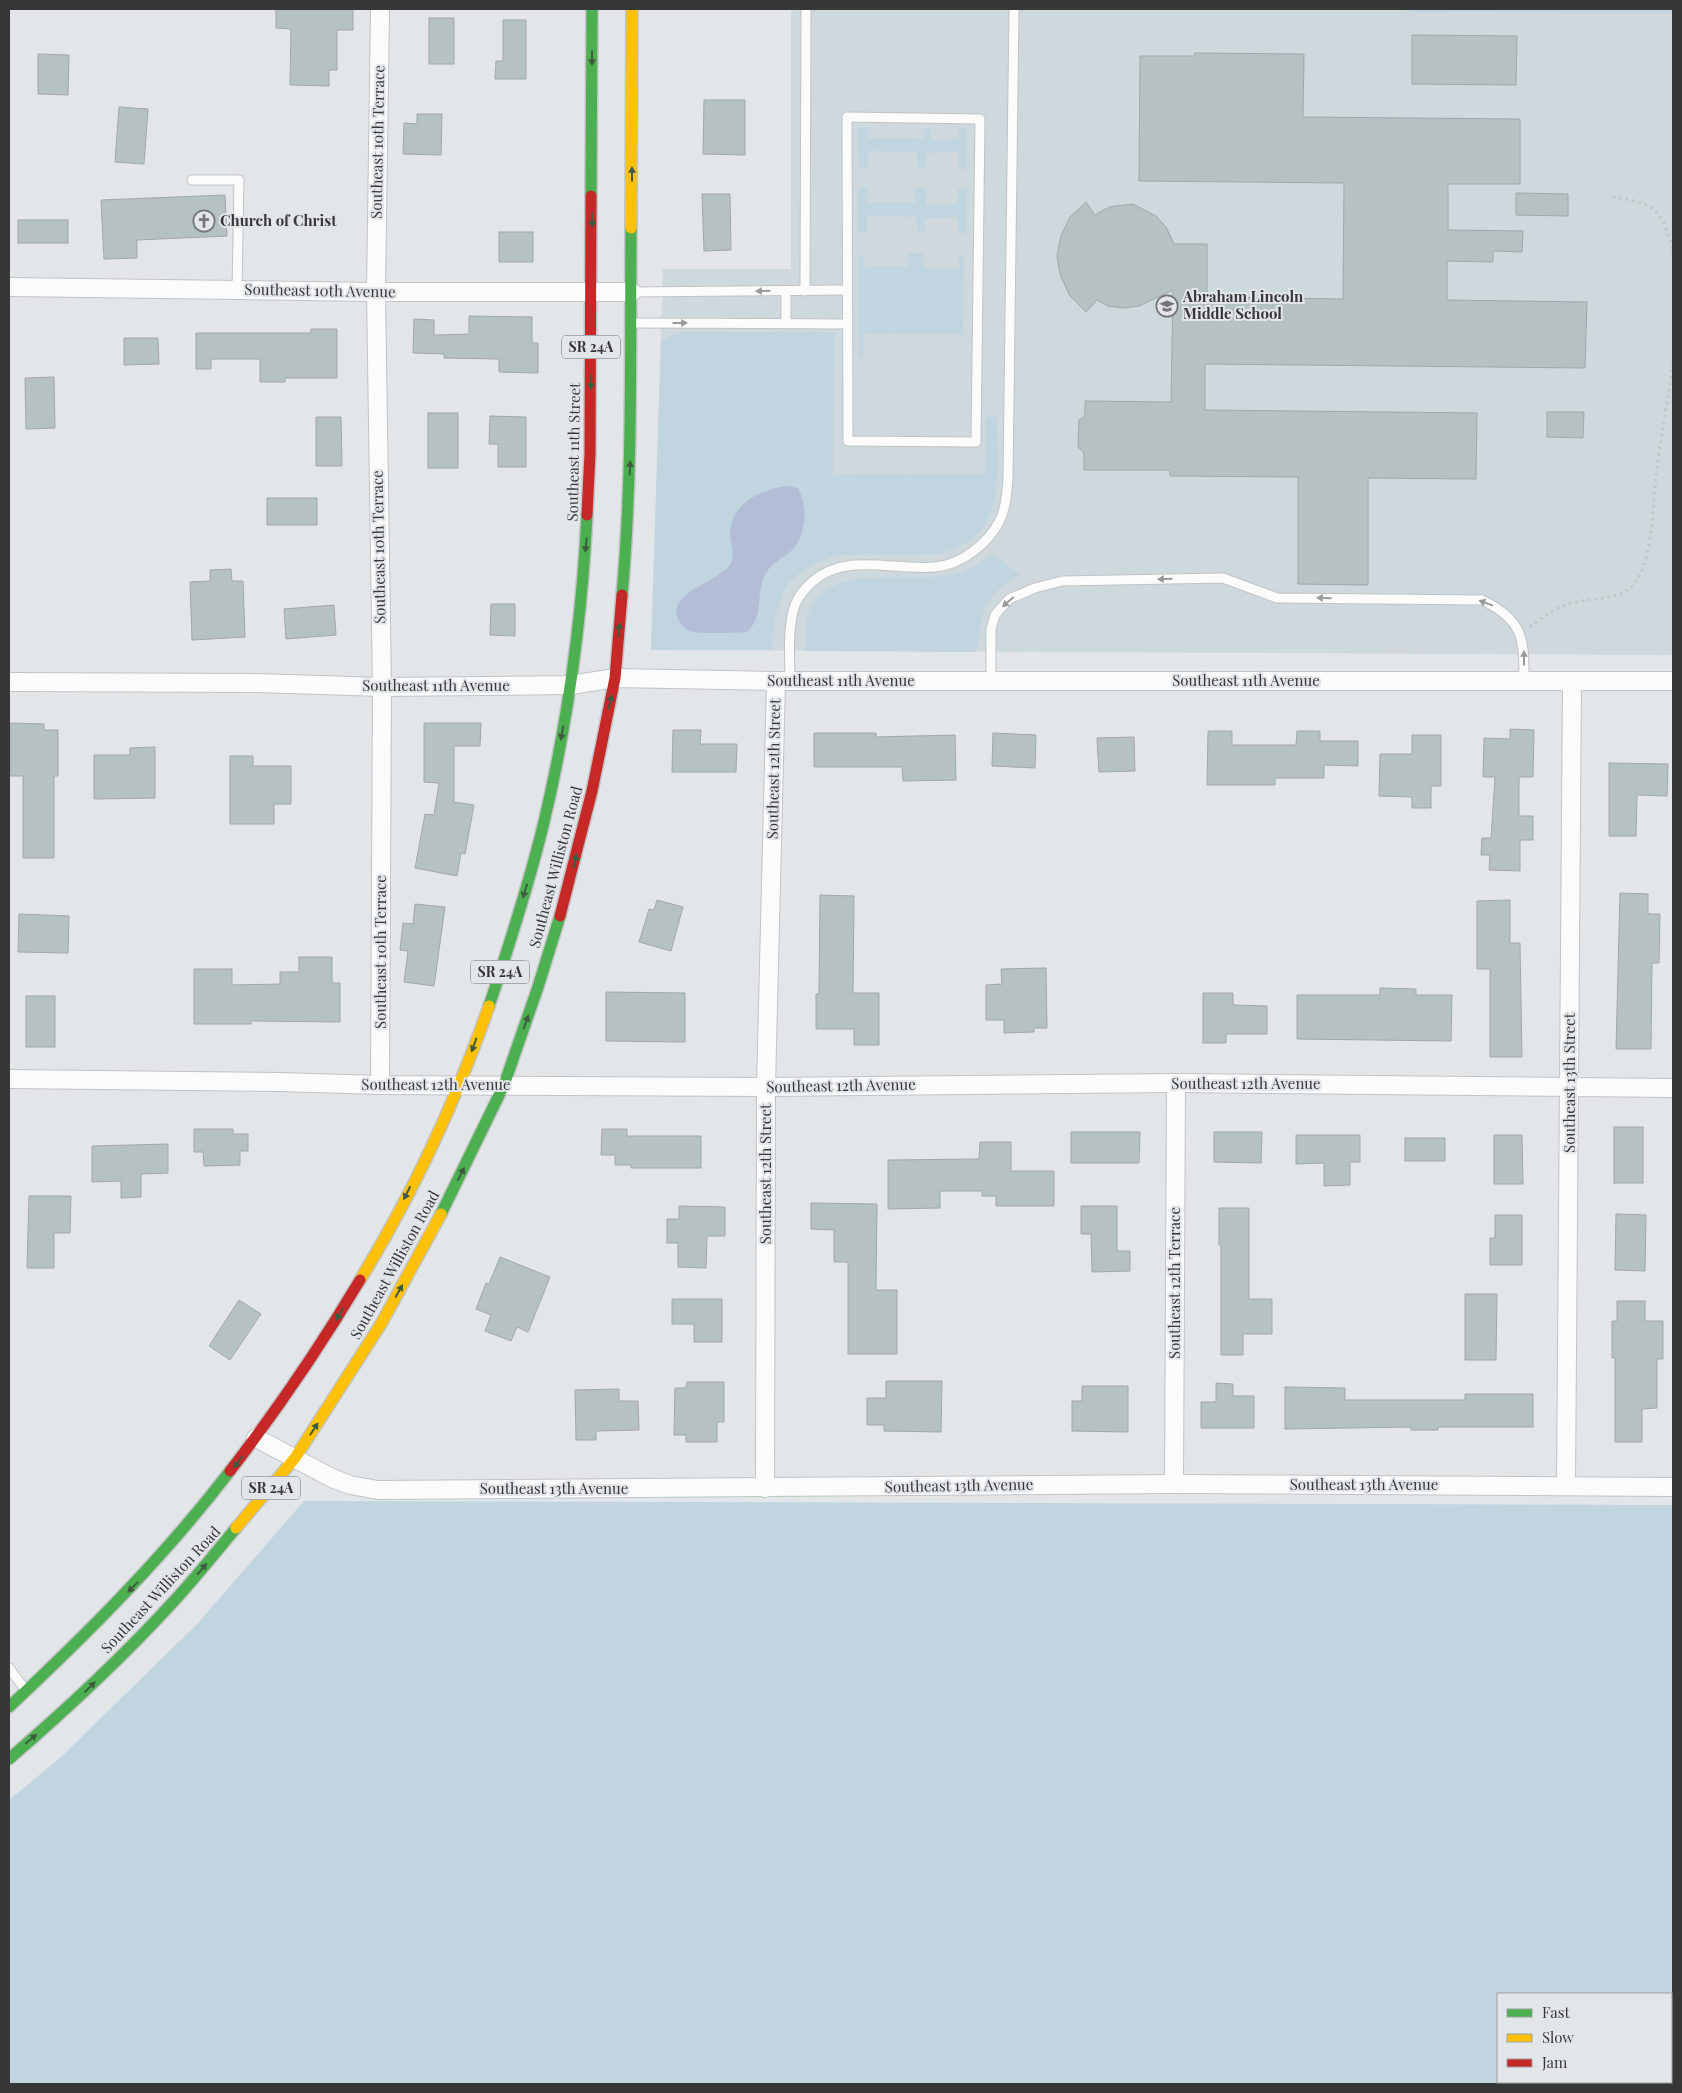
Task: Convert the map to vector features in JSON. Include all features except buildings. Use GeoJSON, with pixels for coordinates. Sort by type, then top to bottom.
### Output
{"type":"FeatureCollection","features":[{"type":"Feature","properties":{"kind":"highway","name":"Southeast 11th Street"},"geometry":{"type":"LineString","coordinates":[[571,685],[582,606],[588,526],[595,322],[592,292],[592,9]]}},
{"type":"Feature","properties":{"kind":"highway","name":"SR 24A"},"geometry":{"type":"LineString","coordinates":[[615,678],[628,533],[632,322],[632,9]]}},
{"type":"Feature","properties":{"kind":"highway"},"geometry":{"type":"LineString","coordinates":[[616,322],[632,322]]}},
{"type":"Feature","properties":{"kind":"highway","name":"Southeast Williston Road"},"geometry":{"type":"LineString","coordinates":[[9,1758],[51,1717],[111,1666],[176,1600],[295,1458],[381,1324],[439,1218],[504,1085],[538,987],[568,890],[592,791],[615,678]]}},
{"type":"Feature","properties":{"kind":"highway","name":"Southeast Williston Road"},"geometry":{"type":"LineString","coordinates":[[9,1707],[30,1695],[140,1580],[196,1517],[297,1380],[345,1306],[417,1174],[459,1085],[498,978],[528,884],[552,788],[571,685]]}},
{"type":"Feature","properties":{"kind":"street","name":"Southeast 10th Terrace"},"geometry":{"type":"LineString","coordinates":[[380,9],[376,292],[382,687],[380,1085]]}},
{"type":"Feature","properties":{"kind":"street","name":"Southeast 10th Avenue"},"geometry":{"type":"LineString","coordinates":[[9,287],[376,292],[632,292]]}},
{"type":"Feature","properties":{"kind":"street","name":"Southeast 11th Avenue"},"geometry":{"type":"LineString","coordinates":[[9,682],[382,687],[571,685],[615,678],[783,681],[1673,682]]}},
{"type":"Feature","properties":{"kind":"street","name":"Southeast 12th Street"},"geometry":{"type":"LineString","coordinates":[[766,1488],[766,1087],[783,681]]}},
{"type":"Feature","properties":{"kind":"street","name":"Southeast 13th Street"},"geometry":{"type":"LineString","coordinates":[[1566,1485],[1572,682]]}},
{"type":"Feature","properties":{"kind":"street","name":"Southeast 12th Avenue"},"geometry":{"type":"LineString","coordinates":[[9,1079],[380,1085],[766,1087],[1176,1083],[1673,1088]]}},
{"type":"Feature","properties":{"kind":"street","name":"Southeast 12th Terrace"},"geometry":{"type":"LineString","coordinates":[[1174,1484],[1176,1083]]}},
{"type":"Feature","properties":{"kind":"street","name":"Southeast 13th Avenue"},"geometry":{"type":"LineString","coordinates":[[256,1438],[350,1486],[378,1490],[1174,1484],[1673,1487]]}},
{"type":"Feature","properties":{"kind":"lane"},"geometry":{"type":"LineString","coordinates":[[805,291],[806,9]]}},
{"type":"Feature","properties":{"kind":"lane"},"geometry":{"type":"LineString","coordinates":[[783,681],[790,624],[795,605],[804,589],[818,577],[834,568],[853,564],[935,567],[950,563],[967,555],[981,544],[994,531],[1001,518],[1008,478],[1014,9]]}},
{"type":"Feature","properties":{"kind":"lane"},"geometry":{"type":"LineString","coordinates":[[846,117],[980,119],[976,442],[848,441],[847,290],[846,117]]}},
{"type":"Feature","properties":{"kind":"lane"},"geometry":{"type":"LineString","coordinates":[[192,180],[239,180],[237,290]]}},
{"type":"Feature","properties":{"kind":"lane"},"geometry":{"type":"LineString","coordinates":[[632,292],[847,290]]}},
{"type":"Feature","properties":{"kind":"lane"},"geometry":{"type":"LineString","coordinates":[[786,291],[786,323]]}},
{"type":"Feature","properties":{"kind":"lane"},"geometry":{"type":"LineString","coordinates":[[632,322],[847,324]]}},
{"type":"Feature","properties":{"kind":"lane"},"geometry":{"type":"LineString","coordinates":[[991,681],[990,628],[995,615],[1009,599],[1035,588],[1062,581],[1223,578],[1277,598],[1482,600],[1502,610],[1514,623],[1524,647],[1524,682]]}},
{"type":"Feature","properties":{"kind":"lane"},"geometry":{"type":"LineString","coordinates":[[9,1668],[30,1695]]}},
{"type":"Feature","properties":{"kind":"path"},"geometry":{"type":"LineString","coordinates":[[1613,197],[1634,201],[1652,208],[1666,226],[1673,255]]}},
{"type":"Feature","properties":{"kind":"path"},"geometry":{"type":"LineString","coordinates":[[1520,635],[1546,615],[1562,606],[1617,596],[1630,588],[1639,577],[1646,561],[1650,537],[1657,472],[1673,362]]}},
{"type":"Feature","properties":{"kind":"shaded area","name":"Abraham Lincoln Middle School"},"geometry":{"type":"Polygon","coordinates":[[[791,9],[1673,9],[1673,655],[651,650],[663,269],[791,269],[791,9]]]}},
{"type":"Feature","properties":{"kind":"shaded area"},"geometry":{"type":"Polygon","coordinates":[[[1394,9],[1673,9],[1673,13],[1416,12],[1394,9]]]}},
{"type":"Feature","properties":{"kind":"shaded area"},"geometry":{"type":"Polygon","coordinates":[[[857,128],[869,128],[868,138],[923,139],[924,128],[930,128],[931,140],[959,139],[959,128],[967,128],[967,169],[959,169],[958,152],[925,153],[926,167],[918,167],[917,152],[868,151],[868,167],[859,167],[857,128]]]}},
{"type":"Feature","properties":{"kind":"shaded area"},"geometry":{"type":"Polygon","coordinates":[[[867,187],[868,203],[915,203],[915,188],[926,188],[926,205],[958,204],[958,188],[967,188],[966,233],[959,233],[957,217],[924,218],[925,232],[918,232],[916,217],[867,216],[867,232],[858,232],[858,188],[867,187]]]}},
{"type":"Feature","properties":{"kind":"shaded area"},"geometry":{"type":"Polygon","coordinates":[[[908,253],[923,253],[924,268],[959,269],[959,258],[963,256],[963,335],[864,333],[863,357],[860,359],[859,257],[864,254],[865,267],[907,267],[908,253]]]}},
{"type":"Feature","properties":{"kind":"shaded area"},"geometry":{"type":"Polygon","coordinates":[[[684,332],[834,332],[833,475],[985,474],[986,417],[997,417],[997,481],[994,500],[988,518],[977,534],[961,546],[938,554],[839,555],[805,569],[789,583],[781,598],[774,625],[772,650],[651,650],[661,342],[675,334],[684,332]]]}},
{"type":"Feature","properties":{"kind":"shaded area"},"geometry":{"type":"Polygon","coordinates":[[[786,486],[798,488],[803,504],[803,530],[796,545],[790,552],[767,571],[762,582],[758,612],[753,625],[747,632],[700,633],[687,630],[681,624],[676,613],[678,604],[694,589],[725,570],[731,563],[730,533],[736,514],[749,500],[767,491],[786,486]]]}},
{"type":"Feature","properties":{"kind":"shaded area"},"geometry":{"type":"Polygon","coordinates":[[[992,554],[1020,574],[998,590],[989,601],[982,618],[975,652],[806,651],[807,624],[810,609],[820,594],[835,585],[874,577],[935,577],[952,575],[968,570],[992,554]]]}},
{"type":"Feature","properties":{"kind":"shaded area"},"geometry":{"type":"Polygon","coordinates":[[[304,1501],[1673,1505],[1673,2084],[9,2084],[9,1800],[61,1757],[198,1623],[304,1501]]]}},
{"type":"Feature","properties":{"kind":"traffic: fast"},"geometry":{"type":"LineString","coordinates":[[591,196],[592,9]]}},
{"type":"Feature","properties":{"kind":"traffic: fast"},"geometry":{"type":"LineString","coordinates":[[622,595],[628,503],[631,366],[631,228]]}},
{"type":"Feature","properties":{"kind":"traffic: fast"},"geometry":{"type":"LineString","coordinates":[[489,1006],[525,892],[553,784],[567,708],[578,631],[587,515]]}},
{"type":"Feature","properties":{"kind":"traffic: fast"},"geometry":{"type":"LineString","coordinates":[[441,1214],[504,1085],[560,916]]}},
{"type":"Feature","properties":{"kind":"traffic: fast"},"geometry":{"type":"LineString","coordinates":[[9,1707],[124,1594],[179,1534],[230,1471]]}},
{"type":"Feature","properties":{"kind":"traffic: fast"},"geometry":{"type":"LineString","coordinates":[[9,1759],[73,1702],[155,1622],[236,1528]]}},
{"type":"Feature","properties":{"kind":"traffic: slow"},"geometry":{"type":"LineString","coordinates":[[631,228],[632,9]]}},
{"type":"Feature","properties":{"kind":"traffic: slow"},"geometry":{"type":"LineString","coordinates":[[360,1280],[397,1215],[432,1147],[462,1077],[489,1006]]}},
{"type":"Feature","properties":{"kind":"traffic: slow"},"geometry":{"type":"LineString","coordinates":[[236,1528],[295,1458],[381,1324],[441,1214]]}},
{"type":"Feature","properties":{"kind":"traffic: jam"},"geometry":{"type":"LineString","coordinates":[[587,515],[590,453],[591,196]]}},
{"type":"Feature","properties":{"kind":"traffic: jam"},"geometry":{"type":"LineString","coordinates":[[560,916],[592,791],[615,678],[622,595]]}},
{"type":"Feature","properties":{"kind":"traffic: jam"},"geometry":{"type":"LineString","coordinates":[[230,1471],[298,1378],[360,1280]]}},
{"type":"Feature","properties":{"kind":"place","name":"Church of Christ"},"geometry":{"type":"Point","coordinates":[204,221]}},
{"type":"Feature","properties":{"kind":"place","name":"Abraham Lincoln Middle School"},"geometry":{"type":"Point","coordinates":[1167,306]}}]}
